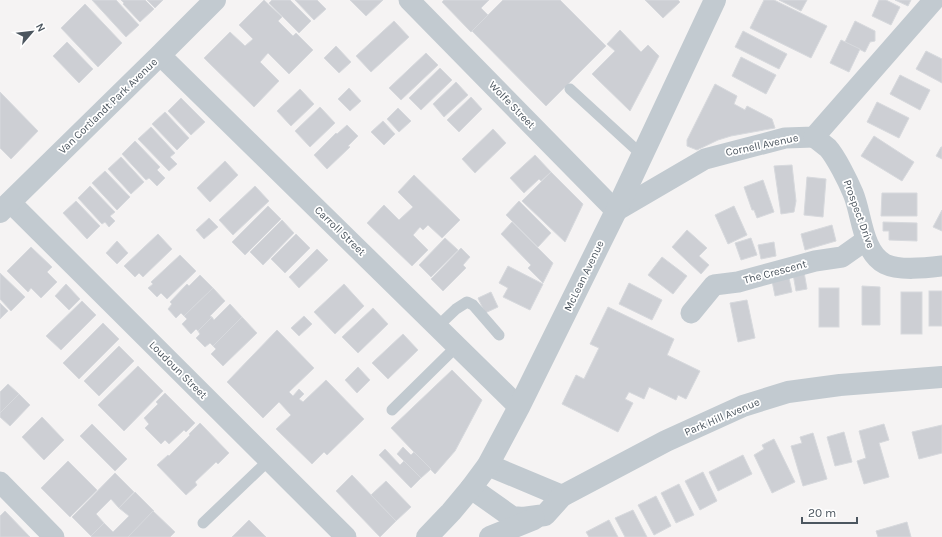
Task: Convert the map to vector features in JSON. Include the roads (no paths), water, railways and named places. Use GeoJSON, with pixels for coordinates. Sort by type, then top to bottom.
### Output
{"type":"FeatureCollection","features":[{"type":"Feature","properties":{"kind":"street","name":"Van Cortlandt Park Avenue"},"geometry":{"type":"LineString","coordinates":[[3,202],[160,56],[215,0]]}},
{"type":"Feature","properties":{"kind":"street","name":"Cornell Avenue"},"geometry":{"type":"LineString","coordinates":[[616,211],[705,158],[785,138],[814,136],[934,0]]}},
{"type":"Feature","properties":{"kind":"street","name":"McLean Avenue"},"geometry":{"type":"LineString","coordinates":[[427,537],[471,488],[488,465],[520,407],[616,211],[711,2]]}},
{"type":"Feature","properties":{"kind":"street","name":"Wolfe Street"},"geometry":{"type":"LineString","coordinates":[[417,3],[616,211]]}},
{"type":"Feature","properties":{"kind":"street","name":"Carroll Street"},"geometry":{"type":"LineString","coordinates":[[160,56],[520,407]]}},
{"type":"Feature","properties":{"kind":"street","name":"Prospect Drive"},"geometry":{"type":"LineString","coordinates":[[814,136],[829,149],[842,170],[854,194],[866,240],[874,255],[884,263],[897,268],[942,266]]}},
{"type":"Feature","properties":{"kind":"street","name":"Loudoun Street"},"geometry":{"type":"LineString","coordinates":[[3,202],[269,460],[346,537]]}},
{"type":"Feature","properties":{"kind":"street","name":"The Crescent"},"geometry":{"type":"LineString","coordinates":[[691,313],[714,285],[738,282],[815,261],[842,257],[866,240]]}},
{"type":"Feature","properties":{"kind":"street","name":"Park Hill Avenue"},"geometry":{"type":"LineString","coordinates":[[545,515],[562,496],[666,441],[743,406],[788,392],[840,385],[942,377]]}},
{"type":"Feature","properties":{"kind":"street"},"geometry":{"type":"LineString","coordinates":[[488,465],[562,496]]}},
{"type":"Feature","properties":{"kind":"street"},"geometry":{"type":"LineString","coordinates":[[0,482],[54,537]]}},
{"type":"Feature","properties":{"kind":"street"},"geometry":{"type":"LineString","coordinates":[[471,488],[512,517],[523,518],[545,515]]}},
{"type":"Feature","properties":{"kind":"street"},"geometry":{"type":"LineString","coordinates":[[490,537],[545,515]]}},
{"type":"Feature","properties":{"kind":"lane"},"geometry":{"type":"LineString","coordinates":[[570,89],[642,155]]}},
{"type":"Feature","properties":{"kind":"lane"},"geometry":{"type":"LineString","coordinates":[[437,327],[456,309],[467,302],[474,305],[499,335]]}},
{"type":"Feature","properties":{"kind":"lane"},"geometry":{"type":"LineString","coordinates":[[392,410],[457,346]]}},
{"type":"Feature","properties":{"kind":"lane"},"geometry":{"type":"LineString","coordinates":[[203,523],[269,460]]}}]}
